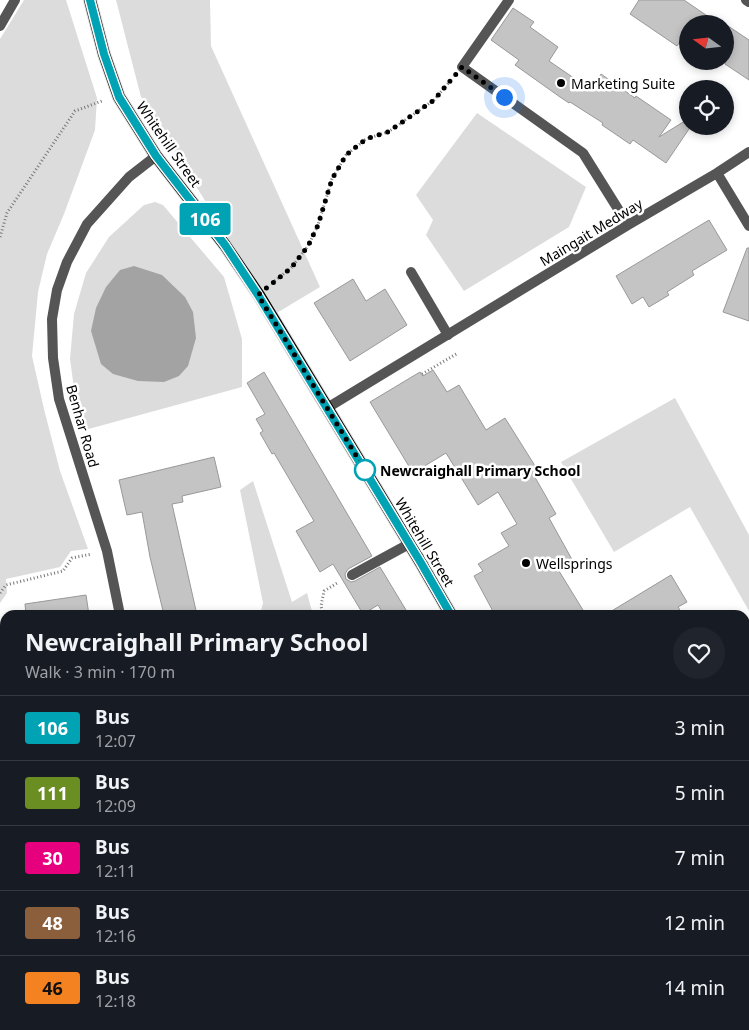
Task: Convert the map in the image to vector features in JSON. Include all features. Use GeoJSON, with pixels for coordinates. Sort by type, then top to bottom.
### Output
{"type":"FeatureCollection","features":[{"type":"Feature","properties":{"kind":"main road","name":"Whitehill Street"},"geometry":{"type":"LineString","coordinates":[[90,0],[104,54],[119,97],[156,156],[225,245],[258,295],[410,544],[447,610]]}},
{"type":"Feature","properties":{"kind":"street"},"geometry":{"type":"LineString","coordinates":[[0,26],[15,0]]}},
{"type":"Feature","properties":{"kind":"street"},"geometry":{"type":"LineString","coordinates":[[509,0],[462,67],[583,152],[628,225]]}},
{"type":"Feature","properties":{"kind":"street","name":"Maingait Medway"},"geometry":{"type":"LineString","coordinates":[[448,335],[749,152]]}},
{"type":"Feature","properties":{"kind":"street","name":"Benhar Road"},"geometry":{"type":"LineString","coordinates":[[119,610],[107,551],[59,399],[53,358],[52,319],[57,290],[68,262],[87,224],[129,177],[156,156]]}},
{"type":"Feature","properties":{"kind":"street"},"geometry":{"type":"LineString","coordinates":[[717,173],[749,226]]}},
{"type":"Feature","properties":{"kind":"street"},"geometry":{"type":"LineString","coordinates":[[327,408],[448,335],[411,272]]}},
{"type":"Feature","properties":{"kind":"street"},"geometry":{"type":"LineString","coordinates":[[352,575],[410,544]]}},
{"type":"Feature","properties":{"kind":"path"},"geometry":{"type":"LineString","coordinates":[[258,295],[291,268],[308,246],[318,225],[332,179],[346,155],[366,139],[388,132],[434,100],[462,67]]}},
{"type":"Feature","properties":{"kind":"path"},"geometry":{"type":"LineString","coordinates":[[0,238],[7,213],[75,111],[105,99],[119,97]]}},
{"type":"Feature","properties":{"kind":"path"},"geometry":{"type":"LineString","coordinates":[[422,374],[458,353]]}},
{"type":"Feature","properties":{"kind":"path"},"geometry":{"type":"LineString","coordinates":[[0,593],[6,585],[63,571],[72,558],[107,551]]}},
{"type":"Feature","properties":{"kind":"path"},"geometry":{"type":"LineString","coordinates":[[322,610],[321,606],[324,591],[352,575]]}},
{"type":"Feature","properties":{"kind":"shaded area"},"geometry":{"type":"Polygon","coordinates":[[[24,0],[66,0],[97,98],[95,130],[47,254],[38,292],[32,356],[60,471],[88,549],[71,551],[60,567],[6,579],[7,593],[0,603],[0,39],[24,0]]]}},
{"type":"Feature","properties":{"kind":"shaded area"},"geometry":{"type":"Polygon","coordinates":[[[116,0],[210,0],[211,46],[320,287],[275,314],[141,97],[116,0]]]}},
{"type":"Feature","properties":{"kind":"shaded area"},"geometry":{"type":"Polygon","coordinates":[[[477,113],[586,187],[569,227],[464,291],[426,235],[433,220],[416,195],[477,113]]]}},
{"type":"Feature","properties":{"kind":"shaded area"},"geometry":{"type":"Polygon","coordinates":[[[155,202],[163,205],[224,277],[242,339],[242,387],[85,430],[75,396],[70,359],[74,314],[86,273],[109,237],[144,205],[155,202]]]}},
{"type":"Feature","properties":{"kind":"shaded area"},"geometry":{"type":"Polygon","coordinates":[[[134,266],[162,275],[185,297],[193,312],[196,338],[188,366],[179,376],[164,382],[138,381],[113,374],[101,364],[91,331],[96,308],[106,287],[120,270],[134,266]]]}},
{"type":"Feature","properties":{"kind":"shaded area"},"geometry":{"type":"Polygon","coordinates":[[[675,398],[749,535],[749,610],[690,507],[614,552],[561,462],[675,398]]]}},
{"type":"Feature","properties":{"kind":"shaded area"},"geometry":{"type":"Polygon","coordinates":[[[253,481],[292,602],[307,593],[312,610],[261,610],[263,603],[240,490],[253,481]]]}},
{"type":"Feature","properties":{"kind":"building"},"geometry":{"type":"Polygon","coordinates":[[[639,0],[684,0],[706,15],[679,15],[679,43],[677,46],[630,14],[639,0]]]}},
{"type":"Feature","properties":{"kind":"building"},"geometry":{"type":"Polygon","coordinates":[[[513,8],[534,22],[530,27],[558,47],[549,61],[587,87],[589,83],[593,86],[601,74],[671,120],[659,137],[679,125],[679,135],[685,135],[666,163],[633,140],[630,144],[602,125],[603,123],[569,103],[515,65],[519,60],[491,40],[513,8]]]}},
{"type":"Feature","properties":{"kind":"building"},"geometry":{"type":"Polygon","coordinates":[[[734,30],[749,40],[749,80],[734,70],[734,30]]]}},
{"type":"Feature","properties":{"kind":"building"},"geometry":{"type":"Polygon","coordinates":[[[709,220],[727,250],[692,271],[694,275],[667,292],[669,295],[649,307],[643,297],[632,304],[616,276],[709,220]]]}},
{"type":"Feature","properties":{"kind":"building"},"geometry":{"type":"Polygon","coordinates":[[[747,248],[749,248],[749,321],[723,312],[747,248]]]}},
{"type":"Feature","properties":{"kind":"building"},"geometry":{"type":"Polygon","coordinates":[[[353,279],[366,301],[385,289],[407,325],[350,361],[314,303],[353,279]]]}},
{"type":"Feature","properties":{"kind":"building"},"geometry":{"type":"Polygon","coordinates":[[[433,370],[447,392],[459,385],[486,430],[505,418],[537,469],[532,472],[556,514],[549,518],[574,563],[559,571],[583,610],[492,610],[474,576],[483,571],[478,564],[509,546],[501,533],[517,524],[498,492],[478,505],[446,453],[413,473],[370,402],[420,372],[423,376],[433,370]]]}},
{"type":"Feature","properties":{"kind":"building"},"geometry":{"type":"Polygon","coordinates":[[[264,372],[372,556],[348,569],[345,574],[346,579],[351,582],[355,581],[380,567],[406,610],[381,610],[378,605],[370,610],[361,610],[333,564],[320,572],[296,531],[314,521],[260,433],[263,431],[256,419],[265,414],[247,383],[264,372]]]}},
{"type":"Feature","properties":{"kind":"building"},"geometry":{"type":"Polygon","coordinates":[[[214,457],[221,487],[182,496],[183,502],[172,504],[196,610],[163,610],[150,557],[142,512],[127,515],[119,480],[214,457]]]}},
{"type":"Feature","properties":{"kind":"building"},"geometry":{"type":"Polygon","coordinates":[[[671,575],[687,602],[678,607],[680,610],[613,610],[671,575]]]}},
{"type":"Feature","properties":{"kind":"building"},"geometry":{"type":"Polygon","coordinates":[[[86,595],[88,610],[26,610],[25,604],[86,595]]]}},
{"type":"Feature","properties":{"kind":"bus line","name":"106"},"geometry":{"type":"LineString","coordinates":[[90,0],[104,54],[119,97],[156,156],[225,245],[258,295],[448,610]]}},
{"type":"Feature","properties":{"kind":"place","name":"Marketing Suite"},"geometry":{"type":"Point","coordinates":[561,83]}},
{"type":"Feature","properties":{"kind":"place","name":"Newcraighall Primary School"},"geometry":{"type":"Point","coordinates":[365,470]}},
{"type":"Feature","properties":{"kind":"place","name":"Wellsprings"},"geometry":{"type":"Point","coordinates":[526,563]}},
{"type":"Feature","properties":{"kind":"route"},"geometry":{"type":"LineString","coordinates":[[365,470],[258,295],[291,268],[308,246],[318,225],[332,179],[346,155],[366,139],[388,132],[434,100],[462,67],[504,97]]}}]}
